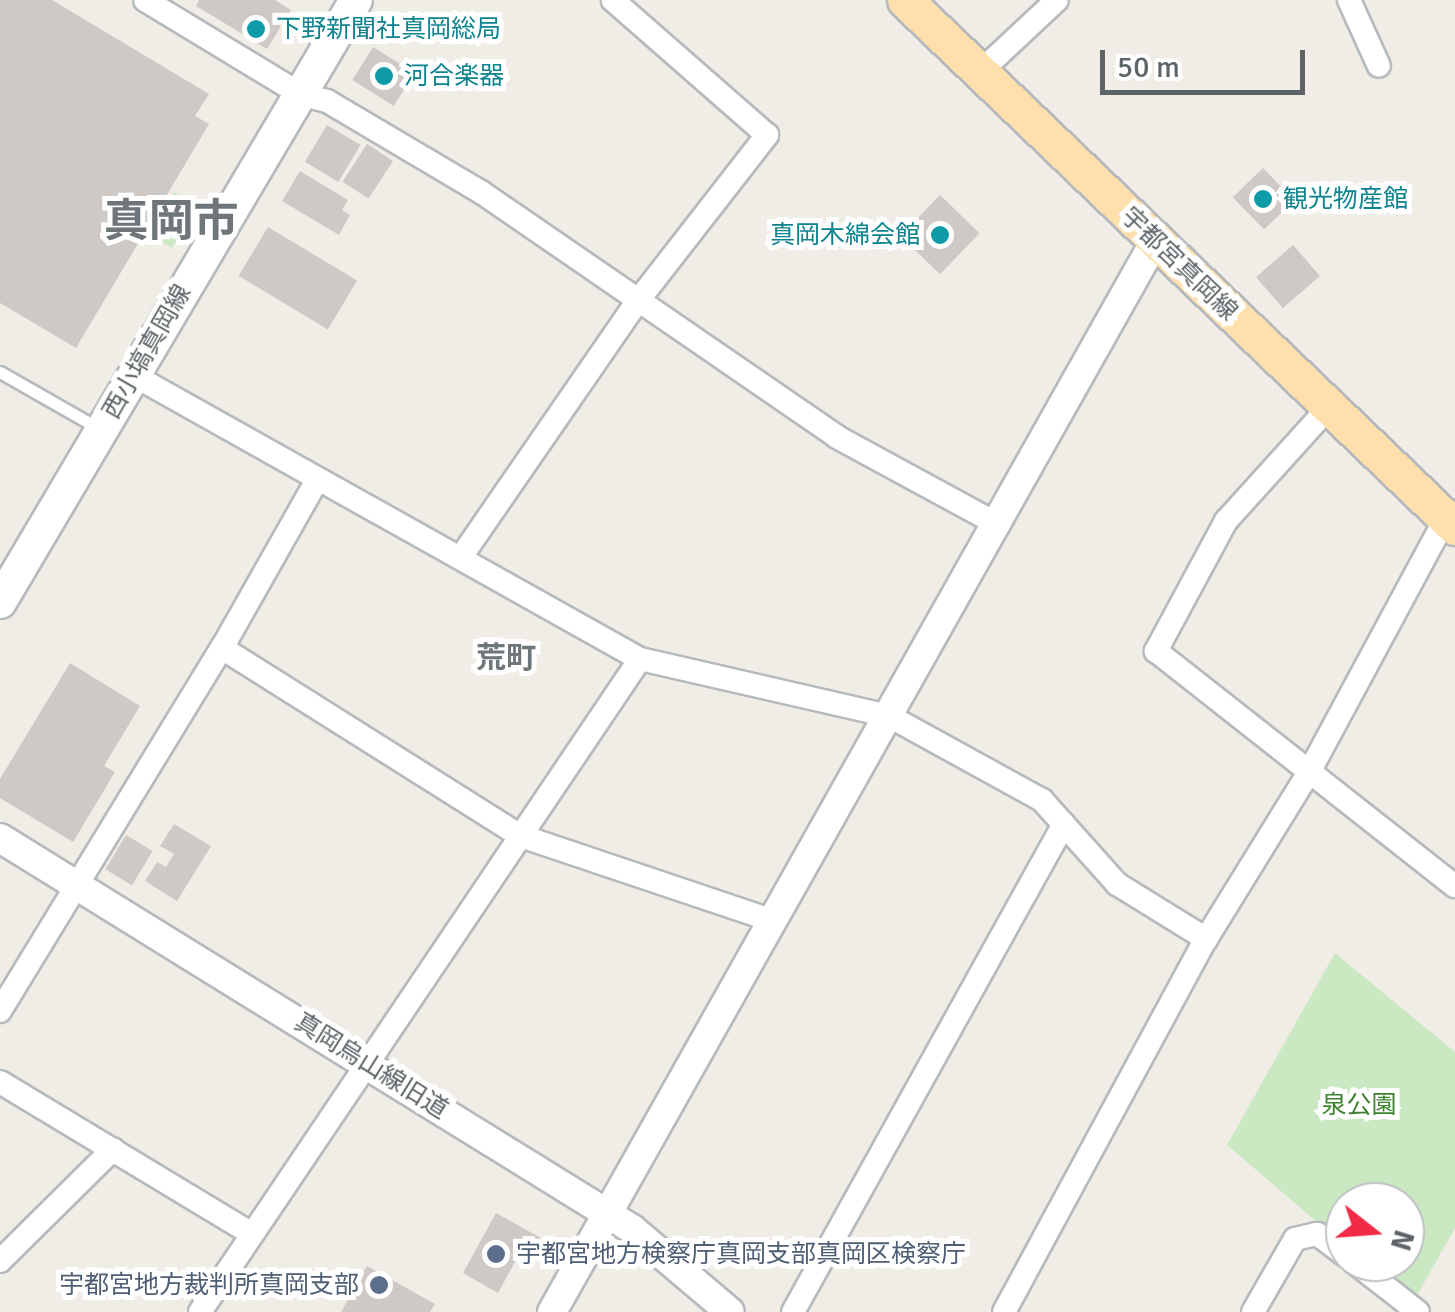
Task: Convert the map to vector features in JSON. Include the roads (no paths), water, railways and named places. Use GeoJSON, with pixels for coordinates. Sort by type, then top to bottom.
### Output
{"type":"FeatureCollection","features":[{"type":"Feature","properties":{"kind":"main road","name":"西小塙真岡線"},"geometry":{"type":"LineString","coordinates":[[0,602],[356,0]]}},
{"type":"Feature","properties":{"kind":"main road","name":"宇都宮真岡線"},"geometry":{"type":"LineString","coordinates":[[905,0],[1450,522]]}},
{"type":"Feature","properties":{"kind":"street"},"geometry":{"type":"LineString","coordinates":[[145,0],[300,94],[328,102],[481,192],[837,437],[999,525]]}},
{"type":"Feature","properties":{"kind":"street"},"geometry":{"type":"LineString","coordinates":[[462,557],[637,302],[768,135],[613,0]]}},
{"type":"Feature","properties":{"kind":"street"},"geometry":{"type":"LineString","coordinates":[[980,72],[1057,0]]}},
{"type":"Feature","properties":{"kind":"street"},"geometry":{"type":"LineString","coordinates":[[1349,0],[1379,66]]}},
{"type":"Feature","properties":{"kind":"street"},"geometry":{"type":"LineString","coordinates":[[552,1312],[999,525],[1155,241]]}},
{"type":"Feature","properties":{"kind":"street"},"geometry":{"type":"LineString","coordinates":[[133,375],[640,659],[889,716],[1042,800],[1116,884],[1206,939]]}},
{"type":"Feature","properties":{"kind":"street"},"geometry":{"type":"LineString","coordinates":[[1329,407],[1226,521],[1156,651],[1455,886]]}},
{"type":"Feature","properties":{"kind":"street"},"geometry":{"type":"LineString","coordinates":[[0,1011],[222,648],[317,480]]}},
{"type":"Feature","properties":{"kind":"street"},"geometry":{"type":"LineString","coordinates":[[1004,1312],[1206,939],[1308,774],[1450,522]]}},
{"type":"Feature","properties":{"kind":"street"},"geometry":{"type":"LineString","coordinates":[[222,648],[521,836],[774,921]]}},
{"type":"Feature","properties":{"kind":"street"},"geometry":{"type":"LineString","coordinates":[[200,1312],[640,659]]}},
{"type":"Feature","properties":{"kind":"street"},"geometry":{"type":"LineString","coordinates":[[793,1312],[1064,824]]}},
{"type":"Feature","properties":{"kind":"street","name":"真岡烏山線旧道"},"geometry":{"type":"LineString","coordinates":[[0,838],[607,1213],[730,1312]]}},
{"type":"Feature","properties":{"kind":"street"},"geometry":{"type":"LineString","coordinates":[[0,1082],[252,1234]]}},
{"type":"Feature","properties":{"kind":"street"},"geometry":{"type":"LineString","coordinates":[[0,1260],[113,1148]]}},
{"type":"Feature","properties":{"kind":"street"},"geometry":{"type":"LineString","coordinates":[[1253,1312],[1295,1239],[1318,1234],[1325,1239]]}},
{"type":"Feature","properties":{"kind":"street"},"geometry":{"type":"LineString","coordinates":[[1380,1282],[1418,1312]]}},
{"type":"Feature","properties":{"kind":"lane"},"geometry":{"type":"LineString","coordinates":[[0,372],[102,430]]}},
{"type":"Feature","properties":{"kind":"place","name":"下野新聞社真岡総局"},"geometry":{"type":"Point","coordinates":[256,29]}},
{"type":"Feature","properties":{"kind":"place","name":"河合楽器"},"geometry":{"type":"Point","coordinates":[384,76]}},
{"type":"Feature","properties":{"kind":"place","name":"観光物産館"},"geometry":{"type":"Point","coordinates":[1263,199]}},
{"type":"Feature","properties":{"kind":"place","name":"真岡木綿会館"},"geometry":{"type":"Point","coordinates":[940,235]}},
{"type":"Feature","properties":{"kind":"place","name":"宇都宮地方検察庁真岡支部真岡区検察庁"},"geometry":{"type":"Point","coordinates":[496,1254]}},
{"type":"Feature","properties":{"kind":"place","name":"宇都宮地方裁判所真岡支部"},"geometry":{"type":"Point","coordinates":[379,1285]}},
{"type":"Feature","properties":{"kind":"district","name":"真岡市"},"geometry":{"type":"Point","coordinates":[171,222]}},
{"type":"Feature","properties":{"kind":"district","name":"荒町"},"geometry":{"type":"Point","coordinates":[506,659]}},
{"type":"Feature","properties":{"kind":"park label","name":"泉公園"},"geometry":{"type":"Point","coordinates":[1359,1105]}}]}
